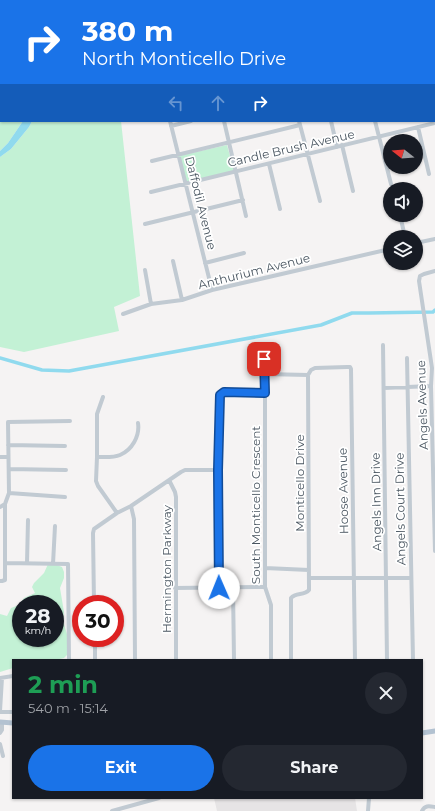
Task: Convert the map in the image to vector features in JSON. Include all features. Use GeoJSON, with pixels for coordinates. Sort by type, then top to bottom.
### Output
{"type":"FeatureCollection","features":[{"type":"Feature","properties":{"kind":"main road"},"geometry":{"type":"LineString","coordinates":[[1,722],[12,723]]}},
{"type":"Feature","properties":{"kind":"main road"},"geometry":{"type":"LineString","coordinates":[[423,733],[435,731]]}},
{"type":"Feature","properties":{"kind":"street"},"geometry":{"type":"LineString","coordinates":[[170,123],[180,122]]}},
{"type":"Feature","properties":{"kind":"street"},"geometry":{"type":"LineString","coordinates":[[224,122],[246,216]]}},
{"type":"Feature","properties":{"kind":"street"},"geometry":{"type":"LineString","coordinates":[[330,122],[337,147]]}},
{"type":"Feature","properties":{"kind":"street"},"geometry":{"type":"LineString","coordinates":[[375,122],[391,182]]}},
{"type":"Feature","properties":{"kind":"street"},"geometry":{"type":"LineString","coordinates":[[422,122],[421,127],[429,174]]}},
{"type":"Feature","properties":{"kind":"street","name":"Daffodil Avenue"},"geometry":{"type":"LineString","coordinates":[[170,123],[212,290]]}},
{"type":"Feature","properties":{"kind":"street"},"geometry":{"type":"LineString","coordinates":[[152,161],[300,123],[320,201]]}},
{"type":"Feature","properties":{"kind":"street","name":"Candle Brush Avenue"},"geometry":{"type":"LineString","coordinates":[[151,192],[435,123]]}},
{"type":"Feature","properties":{"kind":"street"},"geometry":{"type":"LineString","coordinates":[[342,146],[353,191]]}},
{"type":"Feature","properties":{"kind":"street"},"geometry":{"type":"LineString","coordinates":[[269,164],[280,209]]}},
{"type":"Feature","properties":{"kind":"street"},"geometry":{"type":"LineString","coordinates":[[145,224],[243,200]]}},
{"type":"Feature","properties":{"kind":"street"},"geometry":{"type":"LineString","coordinates":[[423,242],[435,239]]}},
{"type":"Feature","properties":{"kind":"street","name":"Anthurium Avenue"},"geometry":{"type":"LineString","coordinates":[[123,314],[151,304],[182,300],[212,290],[383,251]]}},
{"type":"Feature","properties":{"kind":"street"},"geometry":{"type":"LineString","coordinates":[[205,263],[244,253]]}},
{"type":"Feature","properties":{"kind":"street"},"geometry":{"type":"LineString","coordinates":[[173,261],[182,300]]}},
{"type":"Feature","properties":{"kind":"street"},"geometry":{"type":"LineString","coordinates":[[145,270],[151,304]]}},
{"type":"Feature","properties":{"kind":"street","name":"Angels Avenue"},"geometry":{"type":"LineString","coordinates":[[435,271],[420,276],[419,281],[432,368],[435,551]]}},
{"type":"Feature","properties":{"kind":"street","name":"Angels Inn Drive"},"geometry":{"type":"LineString","coordinates":[[383,345],[387,659]]}},
{"type":"Feature","properties":{"kind":"street","name":"Angels Court Drive"},"geometry":{"type":"LineString","coordinates":[[407,358],[413,659]]}},
{"type":"Feature","properties":{"kind":"street","name":"South Monticello Crescent"},"geometry":{"type":"LineString","coordinates":[[264,359],[265,587],[271,605],[271,659]]}},
{"type":"Feature","properties":{"kind":"street","name":"Hoose Avenue"},"geometry":{"type":"LineString","coordinates":[[308,375],[311,370],[316,368],[350,367],[351,369],[355,659]]}},
{"type":"Feature","properties":{"kind":"street"},"geometry":{"type":"LineString","coordinates":[[264,374],[308,375]]}},
{"type":"Feature","properties":{"kind":"street","name":"Monticello Drive"},"geometry":{"type":"LineString","coordinates":[[291,659],[291,598],[293,596],[307,593],[310,590],[308,375]]}},
{"type":"Feature","properties":{"kind":"street"},"geometry":{"type":"LineString","coordinates":[[384,388],[432,386]]}},
{"type":"Feature","properties":{"kind":"street"},"geometry":{"type":"LineString","coordinates":[[219,588],[218,470],[220,395],[224,392],[265,393]]}},
{"type":"Feature","properties":{"kind":"street"},"geometry":{"type":"LineString","coordinates":[[103,397],[97,414],[96,481],[117,513]]}},
{"type":"Feature","properties":{"kind":"street"},"geometry":{"type":"LineString","coordinates":[[2,580],[5,563],[5,504],[9,493],[8,422],[70,421]]}},
{"type":"Feature","properties":{"kind":"street"},"geometry":{"type":"LineString","coordinates":[[97,457],[120,455],[133,445],[139,429],[138,423]]}},
{"type":"Feature","properties":{"kind":"street"},"geometry":{"type":"LineString","coordinates":[[8,445],[65,446]]}},
{"type":"Feature","properties":{"kind":"street"},"geometry":{"type":"LineString","coordinates":[[0,457],[8,457]]}},
{"type":"Feature","properties":{"kind":"street"},"geometry":{"type":"LineString","coordinates":[[9,469],[66,470]]}},
{"type":"Feature","properties":{"kind":"street"},"geometry":{"type":"LineString","coordinates":[[94,595],[94,529],[185,470],[218,470]]}},
{"type":"Feature","properties":{"kind":"street","name":"Hermington Parkway"},"geometry":{"type":"LineString","coordinates":[[169,480],[176,497],[176,659]]}},
{"type":"Feature","properties":{"kind":"street"},"geometry":{"type":"LineString","coordinates":[[9,493],[65,497]]}},
{"type":"Feature","properties":{"kind":"street"},"geometry":{"type":"LineString","coordinates":[[0,507],[5,504]]}},
{"type":"Feature","properties":{"kind":"street"},"geometry":{"type":"LineString","coordinates":[[131,506],[134,519],[135,659]]}},
{"type":"Feature","properties":{"kind":"street"},"geometry":{"type":"LineString","coordinates":[[27,563],[28,520]]}},
{"type":"Feature","properties":{"kind":"street"},"geometry":{"type":"LineString","coordinates":[[53,564],[54,526]]}},
{"type":"Feature","properties":{"kind":"street"},"geometry":{"type":"LineString","coordinates":[[5,563],[68,564],[68,659]]}},
{"type":"Feature","properties":{"kind":"street"},"geometry":{"type":"LineString","coordinates":[[265,568],[309,570]]}},
{"type":"Feature","properties":{"kind":"street"},"geometry":{"type":"LineString","coordinates":[[310,578],[411,578]]}},
{"type":"Feature","properties":{"kind":"street"},"geometry":{"type":"LineString","coordinates":[[175,588],[265,587]]}},
{"type":"Feature","properties":{"kind":"street"},"geometry":{"type":"LineString","coordinates":[[233,588],[234,659]]}},
{"type":"Feature","properties":{"kind":"street"},"geometry":{"type":"LineString","coordinates":[[94,647],[95,659]]}},
{"type":"Feature","properties":{"kind":"street"},"geometry":{"type":"LineString","coordinates":[[12,676],[1,678],[0,711],[12,712]]}},
{"type":"Feature","properties":{"kind":"street"},"geometry":{"type":"LineString","coordinates":[[0,732],[2,730],[1,722]]}},
{"type":"Feature","properties":{"kind":"street"},"geometry":{"type":"LineString","coordinates":[[0,744],[3,756]]}},
{"type":"Feature","properties":{"kind":"street"},"geometry":{"type":"LineString","coordinates":[[112,811],[154,799]]}},
{"type":"Feature","properties":{"kind":"street"},"geometry":{"type":"LineString","coordinates":[[368,811],[369,799]]}},
{"type":"Feature","properties":{"kind":"street"},"geometry":{"type":"LineString","coordinates":[[422,811],[428,806],[435,807]]}},
{"type":"Feature","properties":{"kind":"shaded area"},"geometry":{"type":"Polygon","coordinates":[[[214,799],[355,799],[357,811],[217,811],[214,799]]]}},
{"type":"Feature","properties":{"kind":"green space"},"geometry":{"type":"Polygon","coordinates":[[[0,122],[22,122],[8,143],[0,151],[0,122]]]}},
{"type":"Feature","properties":{"kind":"green space"},"geometry":{"type":"Polygon","coordinates":[[[32,122],[121,122],[140,296],[114,307],[119,331],[24,352],[0,347],[0,157],[11,149],[32,122]]]}},
{"type":"Feature","properties":{"kind":"green space"},"geometry":{"type":"Polygon","coordinates":[[[227,145],[234,171],[184,183],[178,156],[227,145]]]}},
{"type":"Feature","properties":{"kind":"green space"},"geometry":{"type":"Polygon","coordinates":[[[49,562],[62,567],[64,578],[60,588],[61,595],[31,595],[35,593],[32,587],[44,573],[49,562]]]}},
{"type":"Feature","properties":{"kind":"green space"},"geometry":{"type":"Polygon","coordinates":[[[11,608],[12,647],[64,647],[64,624],[67,634],[68,654],[64,658],[60,659],[12,659],[12,668],[0,672],[0,614],[7,616],[11,608]]]}},
{"type":"Feature","properties":{"kind":"water"},"geometry":{"type":"Polygon","coordinates":[[[22,122],[32,122],[11,149],[0,157],[0,151],[8,143],[22,122]]]}},
{"type":"Feature","properties":{"kind":"waterway"},"geometry":{"type":"LineString","coordinates":[[0,358],[42,370],[69,371],[321,325],[352,313],[433,312],[435,310]]}},
{"type":"Feature","properties":{"kind":"route"},"geometry":{"type":"LineString","coordinates":[[219,588],[219,399],[221,393],[224,392],[265,393],[264,359]]}}]}
